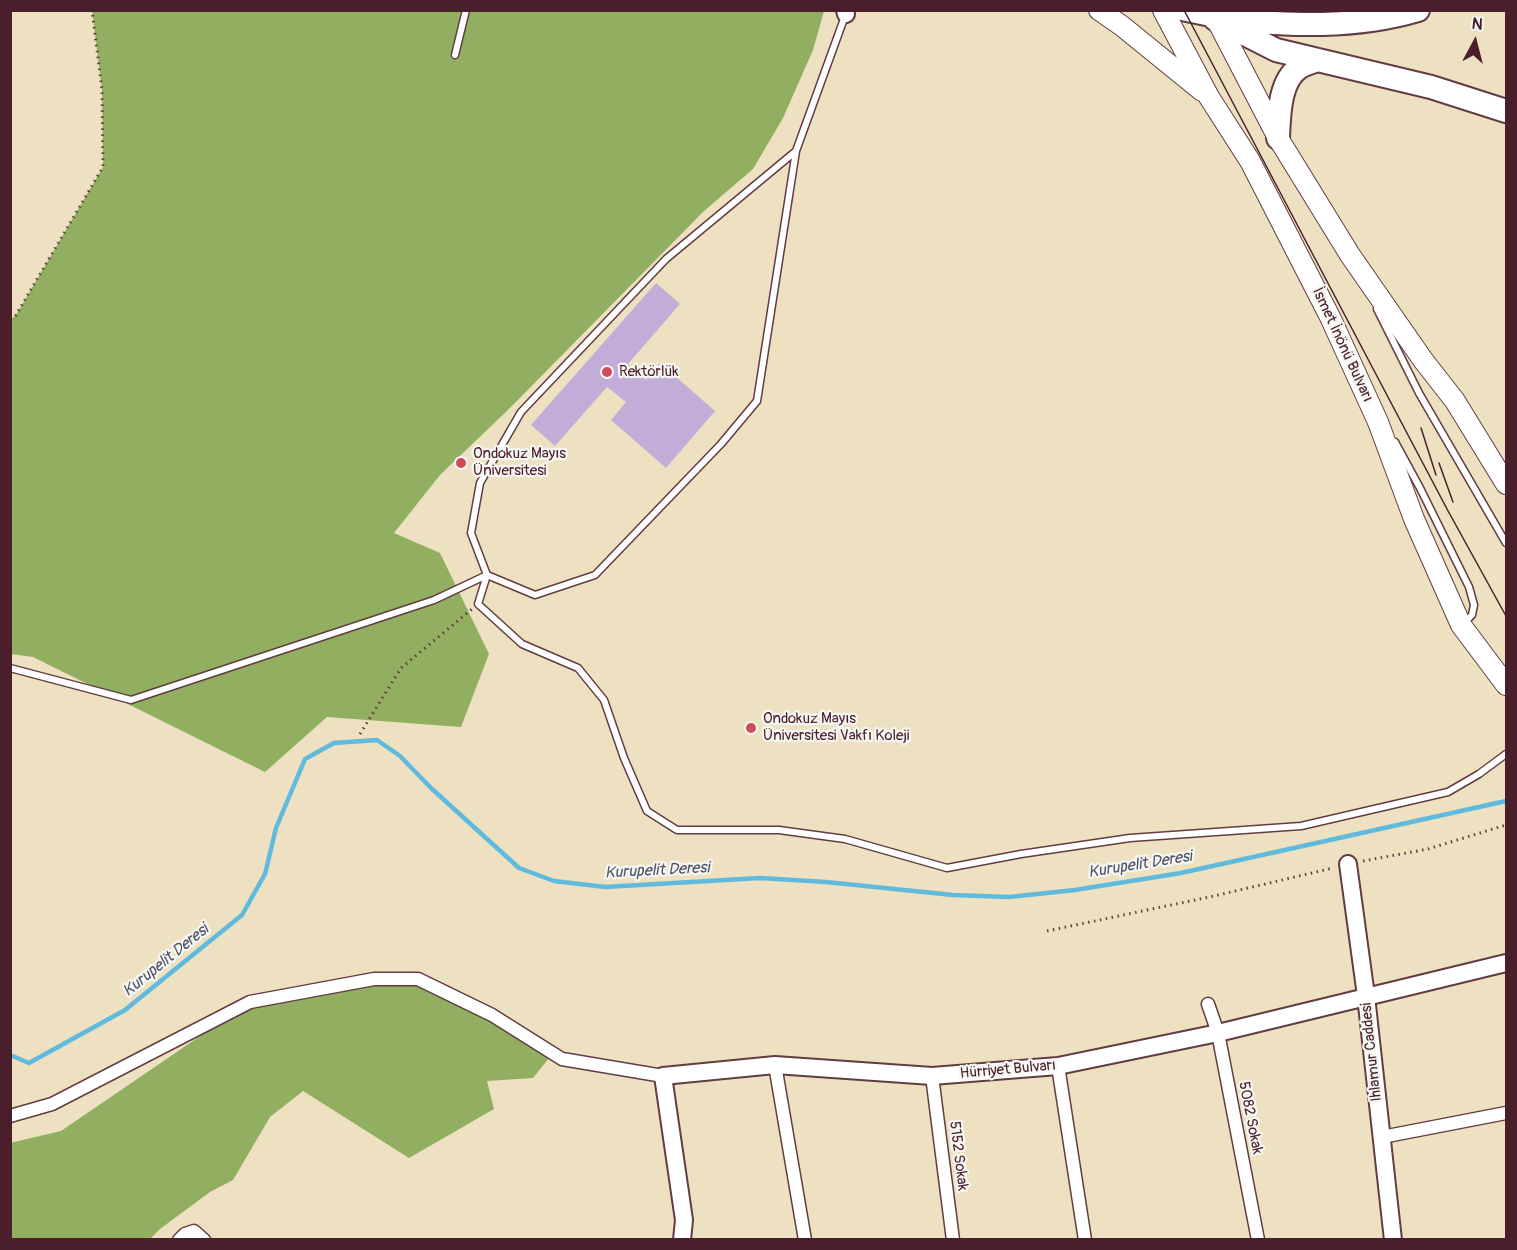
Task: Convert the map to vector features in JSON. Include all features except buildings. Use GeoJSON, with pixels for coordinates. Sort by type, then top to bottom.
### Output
{"type":"FeatureCollection","features":[{"type":"Feature","properties":{"kind":"highway"},"geometry":{"type":"LineString","coordinates":[[1213,15],[1296,25],[1366,22],[1418,10]]}},
{"type":"Feature","properties":{"kind":"highway"},"geometry":{"type":"LineString","coordinates":[[1213,15],[1276,50],[1431,87],[1506,111]]}},
{"type":"Feature","properties":{"kind":"highway"},"geometry":{"type":"LineString","coordinates":[[1278,138],[1282,97],[1288,82],[1299,68],[1318,60]]}},
{"type":"Feature","properties":{"kind":"main road"},"geometry":{"type":"LineString","coordinates":[[1099,10],[1209,97]]}},
{"type":"Feature","properties":{"kind":"main road","name":"İsmet İnönü Bulvarı"},"geometry":{"type":"LineString","coordinates":[[1163,10],[1209,97],[1250,160],[1331,319],[1378,422],[1414,519],[1461,625],[1506,684]]}},
{"type":"Feature","properties":{"kind":"main road"},"geometry":{"type":"LineString","coordinates":[[1213,15],[1278,138],[1350,255],[1423,360],[1455,401],[1506,484]]}},
{"type":"Feature","properties":{"kind":"street"},"geometry":{"type":"LineString","coordinates":[[1172,10],[1213,15]]}},
{"type":"Feature","properties":{"kind":"street","name":"Ihlamur Caddesi"},"geometry":{"type":"LineString","coordinates":[[1348,864],[1394,1239]]}},
{"type":"Feature","properties":{"kind":"street","name":"Hürriyet Bulvarı"},"geometry":{"type":"LineString","coordinates":[[663,1076],[775,1065],[932,1077],[1058,1066],[1218,1034],[1506,963]]}},
{"type":"Feature","properties":{"kind":"street"},"geometry":{"type":"LineString","coordinates":[[10,1116],[52,1104],[250,1002],[374,979],[418,979],[492,1015],[562,1059],[663,1076],[684,1220],[682,1239]]}},
{"type":"Feature","properties":{"kind":"street","name":"5082 Sokak"},"geometry":{"type":"LineString","coordinates":[[1208,1004],[1218,1034],[1258,1239]]}},
{"type":"Feature","properties":{"kind":"street"},"geometry":{"type":"LineString","coordinates":[[775,1065],[805,1239]]}},
{"type":"Feature","properties":{"kind":"street"},"geometry":{"type":"LineString","coordinates":[[1058,1066],[1085,1239]]}},
{"type":"Feature","properties":{"kind":"street","name":"5152 Sokak"},"geometry":{"type":"LineString","coordinates":[[932,1077],[954,1239]]}},
{"type":"Feature","properties":{"kind":"street"},"geometry":{"type":"LineString","coordinates":[[1382,1137],[1506,1113]]}},
{"type":"Feature","properties":{"kind":"street"},"geometry":{"type":"LineString","coordinates":[[178,1239],[194,1231],[204,1239]]}},
{"type":"Feature","properties":{"kind":"lane"},"geometry":{"type":"LineString","coordinates":[[455,55],[466,10]]}},
{"type":"Feature","properties":{"kind":"lane"},"geometry":{"type":"LineString","coordinates":[[10,668],[131,700],[434,600],[488,575],[535,595],[596,575],[721,444],[757,401],[796,151],[846,11]]}},
{"type":"Feature","properties":{"kind":"lane"},"geometry":{"type":"LineString","coordinates":[[796,151],[666,259],[521,412],[480,483],[471,533],[488,575],[478,604],[522,645],[578,668],[603,700],[624,758],[647,811],[677,830],[779,830],[823,836],[947,868],[1021,854],[1130,838],[1301,826],[1448,792],[1479,774],[1506,754]]}},
{"type":"Feature","properties":{"kind":"lane"},"geometry":{"type":"LineString","coordinates":[[1350,255],[1419,393],[1506,543]]}},
{"type":"Feature","properties":{"kind":"lane"},"geometry":{"type":"LineString","coordinates":[[1331,319],[1389,431]]}},
{"type":"Feature","properties":{"kind":"lane"},"geometry":{"type":"LineString","coordinates":[[1393,439],[1469,587],[1474,605],[1472,615],[1461,625]]}},
{"type":"Feature","properties":{"kind":"path"},"geometry":{"type":"LineString","coordinates":[[10,319],[16,315],[103,166],[102,90],[92,10]]}},
{"type":"Feature","properties":{"kind":"path"},"geometry":{"type":"LineString","coordinates":[[360,734],[401,668],[478,604]]}},
{"type":"Feature","properties":{"kind":"path"},"geometry":{"type":"LineString","coordinates":[[1047,931],[1214,896]]}},
{"type":"Feature","properties":{"kind":"green space"},"geometry":{"type":"Polygon","coordinates":[[[92,11],[824,11],[813,50],[783,118],[753,169],[704,211],[510,408],[440,475],[394,533],[440,553],[489,654],[461,727],[327,717],[265,772],[33,657],[11,654],[11,319],[16,315],[103,167],[102,90],[92,11]]]}},
{"type":"Feature","properties":{"kind":"green space"},"geometry":{"type":"Polygon","coordinates":[[[418,979],[553,1053],[533,1078],[487,1081],[494,1109],[409,1158],[303,1091],[270,1117],[233,1180],[210,1192],[150,1239],[11,1239],[10,1143],[61,1131],[250,1002],[418,979]]]}},
{"type":"Feature","properties":{"kind":"waterway","name":"Kurupelit Deresi"},"geometry":{"type":"LineString","coordinates":[[10,1055],[29,1063],[125,1010],[242,915],[265,874],[276,828],[305,759],[334,743],[377,740],[400,756],[431,788],[519,868],[554,881],[605,887],[760,878],[826,882],[953,895],[1009,897],[1075,890],[1181,873],[1506,801]]}},
{"type":"Feature","properties":{"kind":"tram line"},"geometry":{"type":"LineString","coordinates":[[1184,10],[1447,509],[1506,616]]}},
{"type":"Feature","properties":{"kind":"tram line"},"geometry":{"type":"LineString","coordinates":[[1421,428],[1436,475]]}},
{"type":"Feature","properties":{"kind":"tram line"},"geometry":{"type":"LineString","coordinates":[[1439,463],[1453,502]]}},
{"type":"Feature","properties":{"kind":"place","name":"Rektörlük"},"geometry":{"type":"Point","coordinates":[607,372]}},
{"type":"Feature","properties":{"kind":"place","name":"Ondokuz Mayıs Üniversitesi"},"geometry":{"type":"Point","coordinates":[461,463]}},
{"type":"Feature","properties":{"kind":"place","name":"Ondokuz Mayıs Üniversitesi Vakfı Koleji"},"geometry":{"type":"Point","coordinates":[751,728]}}]}
